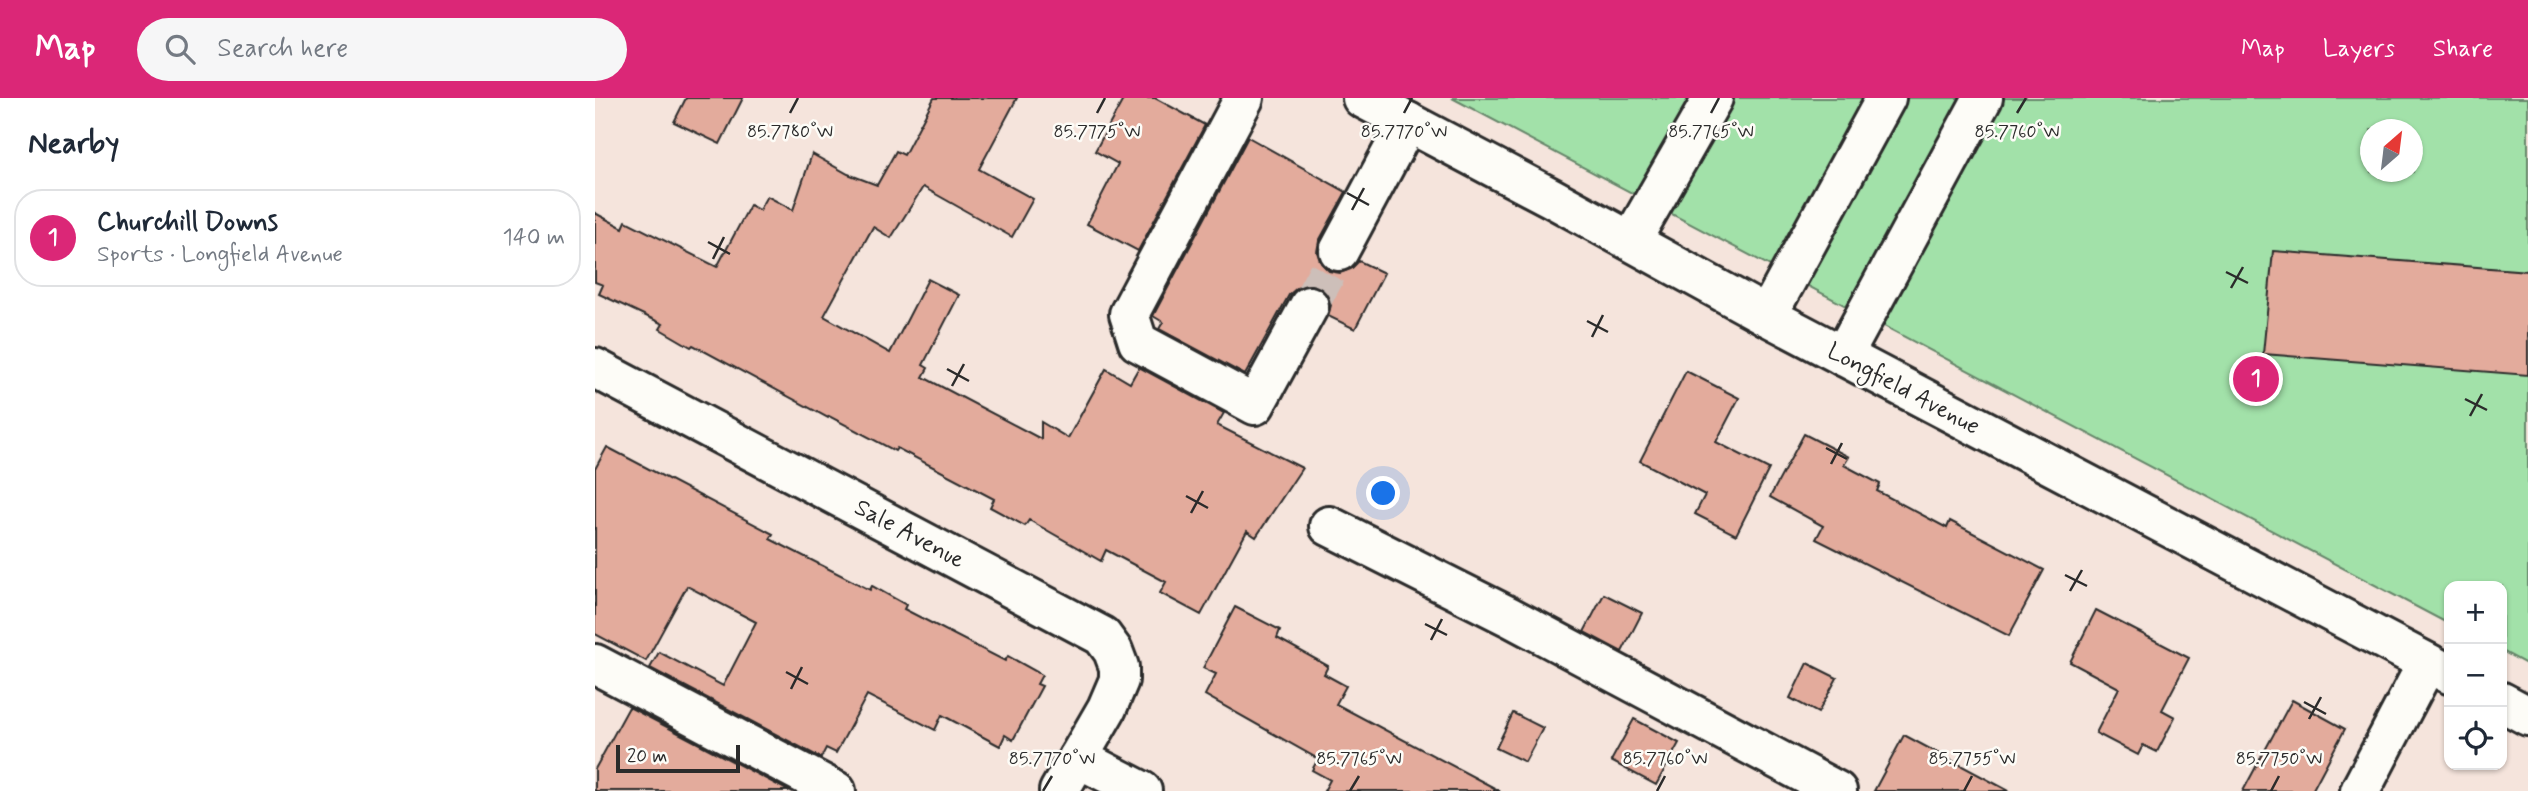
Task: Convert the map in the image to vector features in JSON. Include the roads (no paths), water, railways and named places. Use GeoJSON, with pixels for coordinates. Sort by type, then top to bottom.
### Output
{"type":"FeatureCollection","features":[{"type":"Feature","properties":{"kind":"street"},"geometry":{"type":"LineString","coordinates":[[1244,98],[1129,314],[1138,342],[1255,405],[1309,306]]}},
{"type":"Feature","properties":{"kind":"street","name":"Longfield Avenue"},"geometry":{"type":"LineString","coordinates":[[1362,98],[1767,316],[2438,668]]}},
{"type":"Feature","properties":{"kind":"street"},"geometry":{"type":"LineString","coordinates":[[1631,241],[1713,98]]}},
{"type":"Feature","properties":{"kind":"street"},"geometry":{"type":"LineString","coordinates":[[1767,316],[1886,98]]}},
{"type":"Feature","properties":{"kind":"street"},"geometry":{"type":"LineString","coordinates":[[1843,356],[1983,98]]}},
{"type":"Feature","properties":{"kind":"street"},"geometry":{"type":"LineString","coordinates":[[1339,251],[1408,122]]}},
{"type":"Feature","properties":{"kind":"street","name":"Sale Avenue"},"geometry":{"type":"LineString","coordinates":[[595,368],[1102,636],[1114,651],[1119,680],[1107,708],[1059,791]]}},
{"type":"Feature","properties":{"kind":"street"},"geometry":{"type":"LineString","coordinates":[[1329,526],[1510,617],[1837,791]]}},
{"type":"Feature","properties":{"kind":"street"},"geometry":{"type":"LineString","coordinates":[[595,664],[836,791]]}},
{"type":"Feature","properties":{"kind":"street"},"geometry":{"type":"LineString","coordinates":[[2360,791],[2438,668]]}},
{"type":"Feature","properties":{"kind":"street"},"geometry":{"type":"LineString","coordinates":[[2507,705],[2528,716]]}},
{"type":"Feature","properties":{"kind":"street"},"geometry":{"type":"LineString","coordinates":[[1078,758],[1142,791]]}},
{"type":"Feature","properties":{"kind":"tunnel"},"geometry":{"type":"LineString","coordinates":[[1309,306],[1339,251]]}},
{"type":"Feature","properties":{"kind":"place","name":"Churchill Downs"},"geometry":{"type":"Point","coordinates":[2256,379]}}]}
